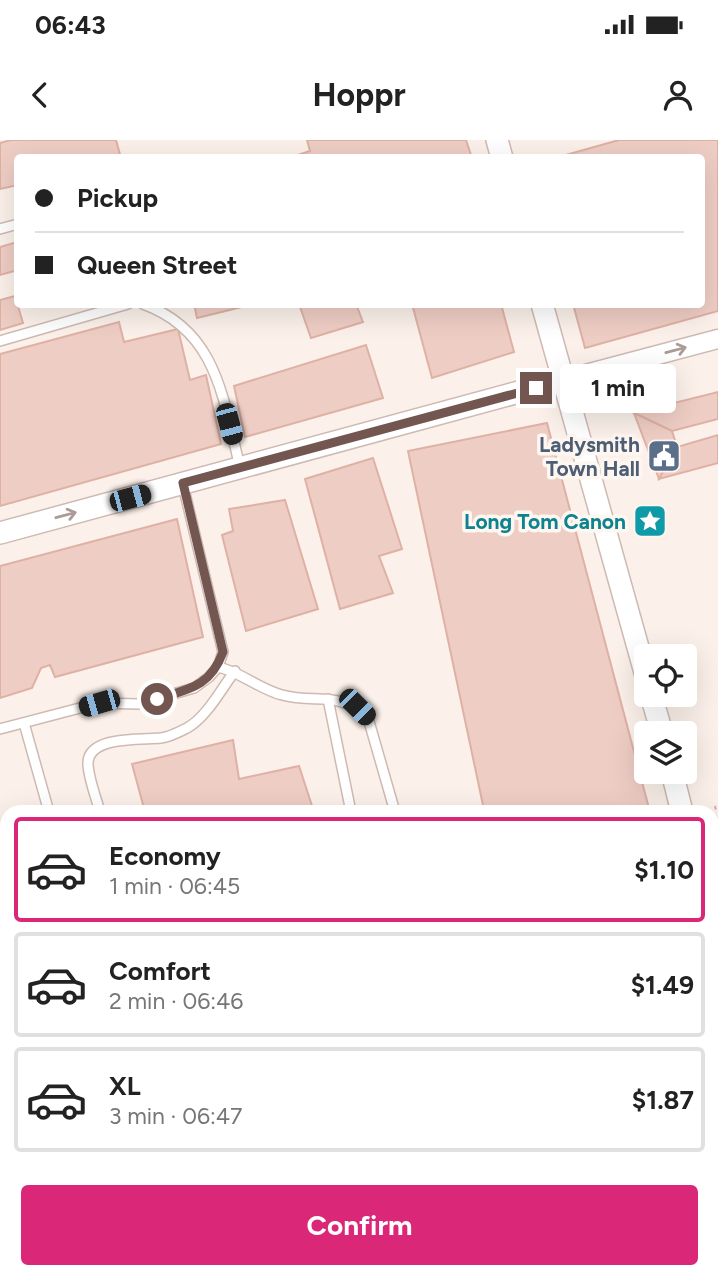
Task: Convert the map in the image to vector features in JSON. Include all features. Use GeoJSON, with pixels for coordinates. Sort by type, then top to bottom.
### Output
{"type":"FeatureCollection","features":[{"type":"Feature","properties":{"kind":"street"},"geometry":{"type":"LineString","coordinates":[[543,308],[637,644]]}},
{"type":"Feature","properties":{"kind":"street"},"geometry":{"type":"LineString","coordinates":[[0,533],[718,340]]}},
{"type":"Feature","properties":{"kind":"street"},"geometry":{"type":"LineString","coordinates":[[675,784],[680,805]]}},
{"type":"Feature","properties":{"kind":"lane"},"geometry":{"type":"LineString","coordinates":[[0,341],[114,308]]}},
{"type":"Feature","properties":{"kind":"lane"},"geometry":{"type":"LineString","coordinates":[[151,308],[177,321],[194,336],[211,361],[241,468]]}},
{"type":"Feature","properties":{"kind":"lane"},"geometry":{"type":"LineString","coordinates":[[0,729],[99,703],[138,704],[194,688],[218,667],[223,652],[183,483]]}},
{"type":"Feature","properties":{"kind":"lane"},"geometry":{"type":"LineString","coordinates":[[218,667],[235,671],[280,695],[328,699],[357,707],[368,718],[393,805]]}},
{"type":"Feature","properties":{"kind":"lane"},"geometry":{"type":"LineString","coordinates":[[98,805],[88,763],[91,754],[98,747],[113,741],[165,737],[189,727],[204,713],[235,671]]}},
{"type":"Feature","properties":{"kind":"lane"},"geometry":{"type":"LineString","coordinates":[[328,699],[350,805]]}},
{"type":"Feature","properties":{"kind":"lane"},"geometry":{"type":"LineString","coordinates":[[24,723],[47,805]]}},
{"type":"Feature","properties":{"kind":"building"},"geometry":{"type":"Polygon","coordinates":[[[11,140],[116,140],[120,154],[14,154],[14,186],[0,189],[0,143],[11,140]]]}},
{"type":"Feature","properties":{"kind":"building"},"geometry":{"type":"Polygon","coordinates":[[[307,140],[466,140],[471,154],[301,154],[310,151],[307,140]]]}},
{"type":"Feature","properties":{"kind":"building"},"geometry":{"type":"Polygon","coordinates":[[[619,140],[718,140],[718,311],[585,348],[574,308],[705,308],[705,154],[569,154],[619,140]]]}},
{"type":"Feature","properties":{"kind":"building"},"geometry":{"type":"Polygon","coordinates":[[[14,243],[14,271],[0,275],[0,247],[14,243]]]}},
{"type":"Feature","properties":{"kind":"building"},"geometry":{"type":"Polygon","coordinates":[[[14,296],[14,308],[19,308],[23,323],[0,330],[0,300],[14,296]]]}},
{"type":"Feature","properties":{"kind":"building"},"geometry":{"type":"Polygon","coordinates":[[[195,308],[238,308],[197,318],[195,308]]]}},
{"type":"Feature","properties":{"kind":"building"},"geometry":{"type":"Polygon","coordinates":[[[300,308],[358,308],[363,322],[311,338],[300,308]]]}},
{"type":"Feature","properties":{"kind":"building"},"geometry":{"type":"Polygon","coordinates":[[[413,308],[502,308],[514,352],[432,378],[413,308]]]}},
{"type":"Feature","properties":{"kind":"building"},"geometry":{"type":"Polygon","coordinates":[[[119,322],[124,342],[178,329],[190,380],[206,375],[221,444],[0,506],[0,354],[119,322]]]}},
{"type":"Feature","properties":{"kind":"building"},"geometry":{"type":"Polygon","coordinates":[[[366,345],[383,398],[245,437],[234,386],[366,345]]]}},
{"type":"Feature","properties":{"kind":"building"},"geometry":{"type":"Polygon","coordinates":[[[718,392],[718,419],[672,431],[634,413],[718,392]]]}},
{"type":"Feature","properties":{"kind":"building"},"geometry":{"type":"Polygon","coordinates":[[[634,413],[672,431],[677,447],[659,479],[634,413]]]}},
{"type":"Feature","properties":{"kind":"building"},"geometry":{"type":"Polygon","coordinates":[[[547,423],[634,752],[634,784],[643,784],[648,805],[483,805],[408,451],[547,423]]]}},
{"type":"Feature","properties":{"kind":"building"},"geometry":{"type":"Polygon","coordinates":[[[718,435],[718,463],[659,479],[677,447],[718,435]]]}},
{"type":"Feature","properties":{"kind":"building"},"geometry":{"type":"Polygon","coordinates":[[[373,458],[402,549],[379,556],[393,593],[340,609],[305,479],[373,458]]]}},
{"type":"Feature","properties":{"kind":"building"},"geometry":{"type":"Polygon","coordinates":[[[285,500],[318,609],[246,631],[222,535],[233,531],[229,509],[285,500]]]}},
{"type":"Feature","properties":{"kind":"building"},"geometry":{"type":"Polygon","coordinates":[[[177,519],[203,637],[55,677],[50,665],[41,668],[32,688],[0,698],[0,566],[177,519]]]}},
{"type":"Feature","properties":{"kind":"building"},"geometry":{"type":"Polygon","coordinates":[[[233,740],[239,779],[299,766],[312,805],[143,805],[132,764],[233,740]]]}},
{"type":"Feature","properties":{"kind":"place","name":"Ladysmith Town Hall"},"geometry":{"type":"Point","coordinates":[664,456]}},
{"type":"Feature","properties":{"kind":"place","name":"Long Tom Canon"},"geometry":{"type":"Point","coordinates":[650,521]}},
{"type":"Feature","properties":{"kind":"route"},"geometry":{"type":"LineString","coordinates":[[157,699],[194,688],[218,667],[223,652],[183,483],[536,388]]}}]}
